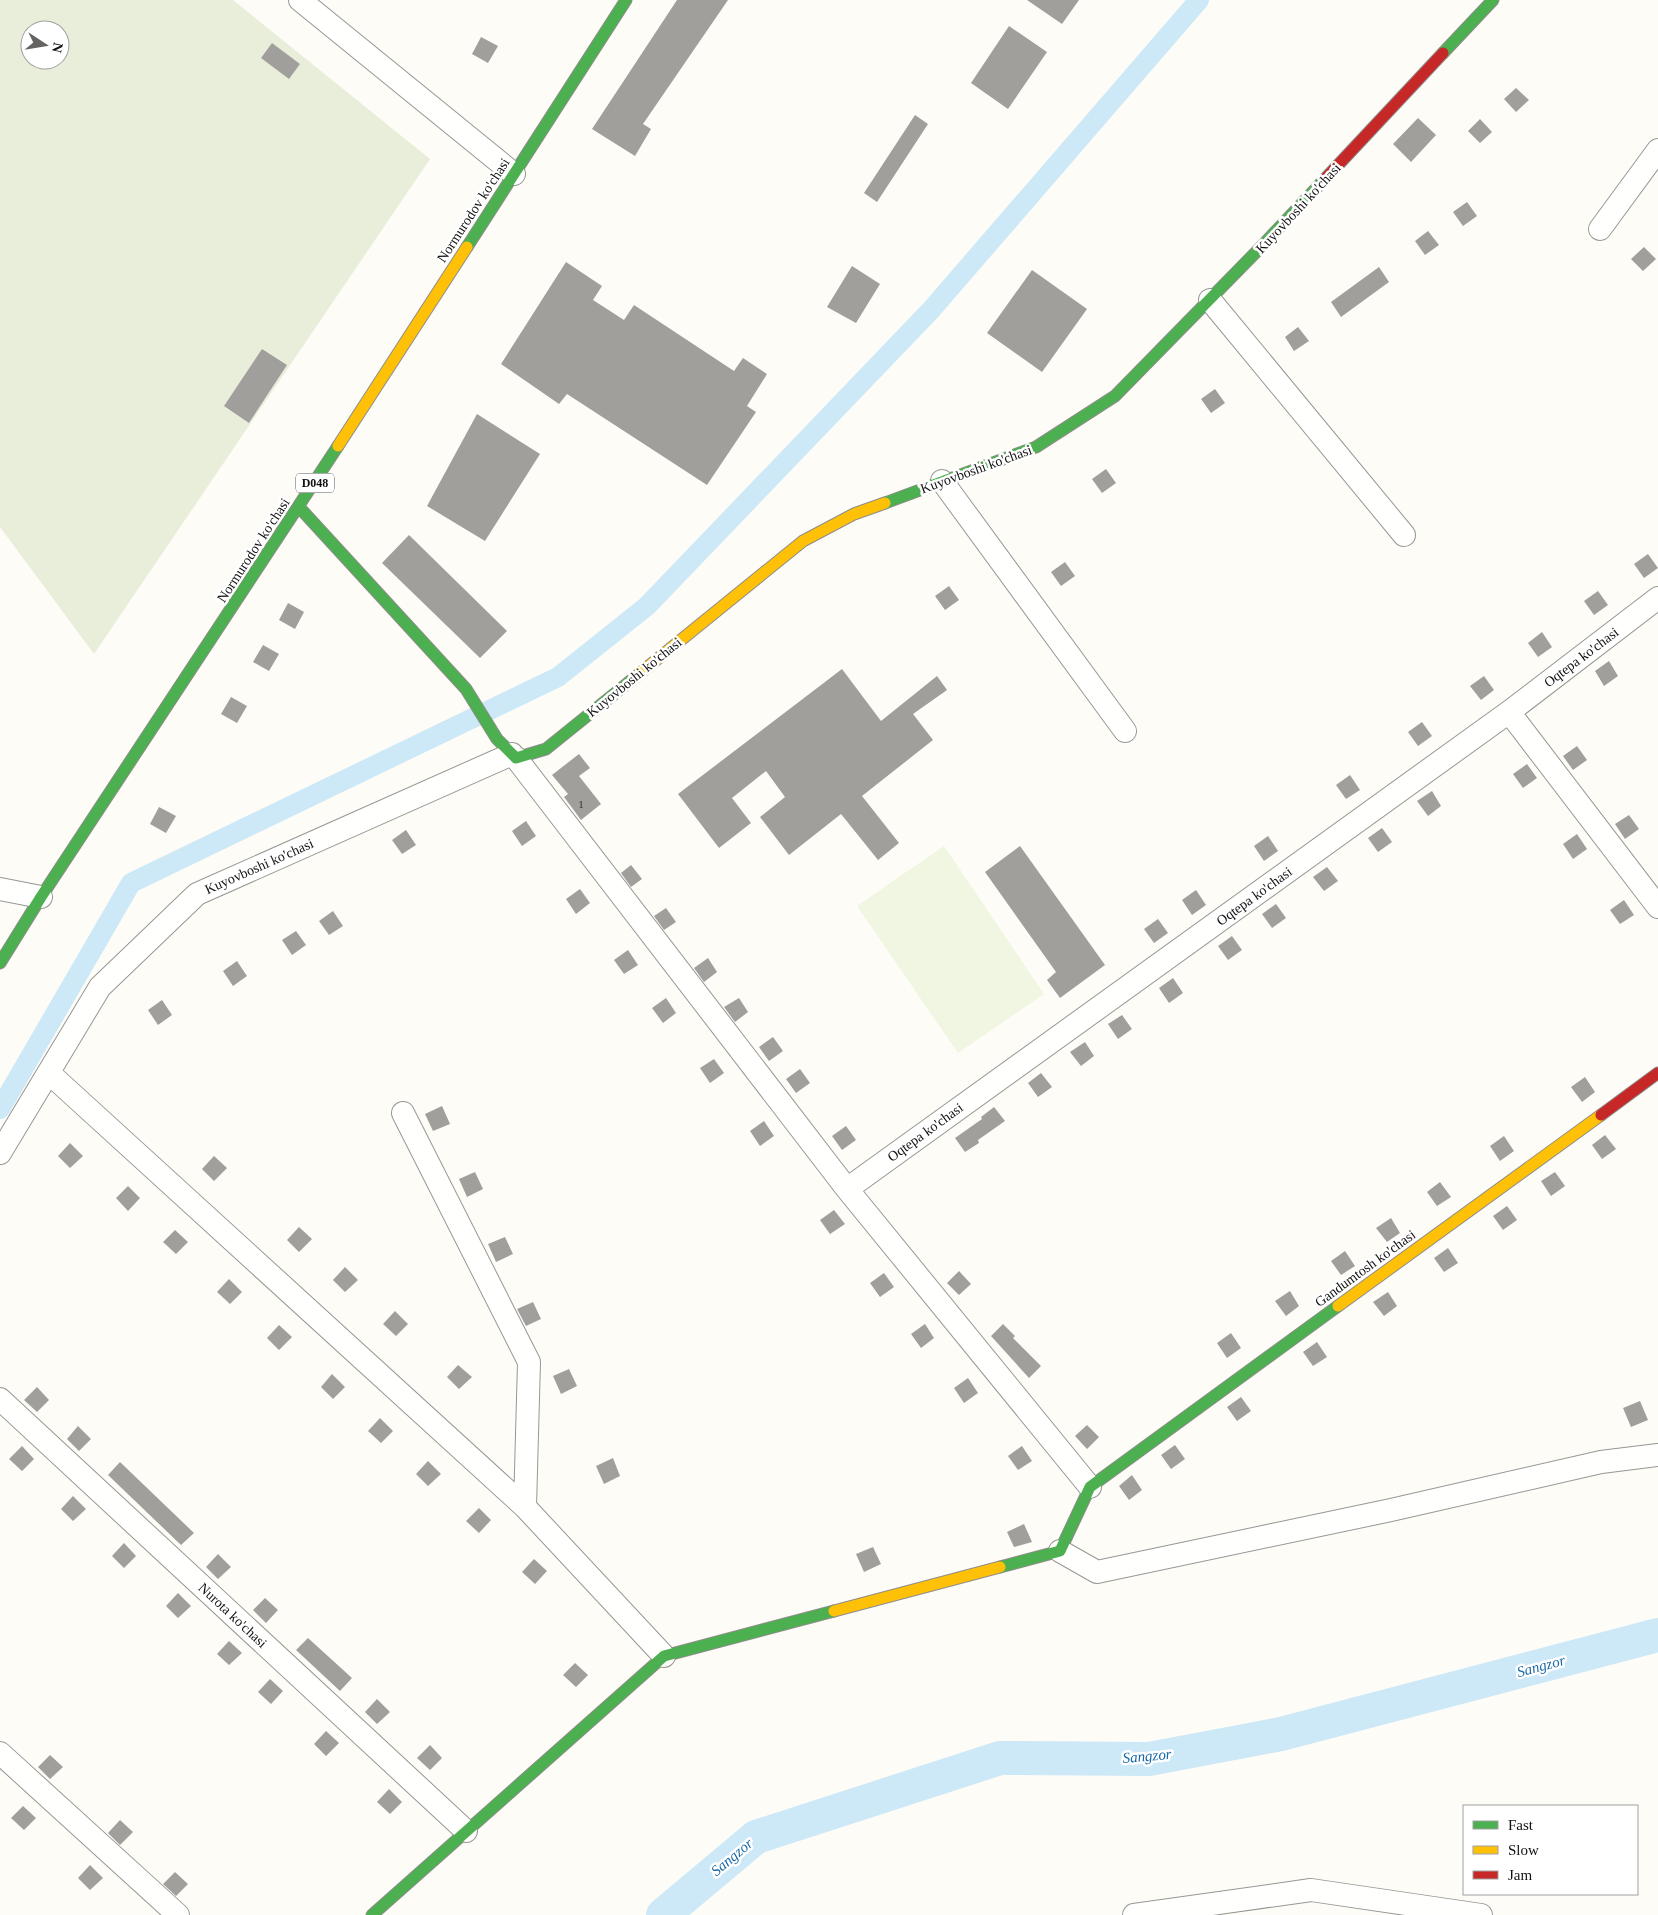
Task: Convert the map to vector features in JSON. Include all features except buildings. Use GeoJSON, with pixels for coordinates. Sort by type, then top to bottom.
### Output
{"type":"FeatureCollection","features":[{"type":"Feature","properties":{"kind":"main road","name":"Normurodov ko'chasi"},"geometry":{"type":"LineString","coordinates":[[0,963],[41,897],[299,507],[626,0]]}},
{"type":"Feature","properties":{"kind":"main road","name":"Kuyovboshi ko'chasi"},"geometry":{"type":"LineString","coordinates":[[508,750],[546,749],[802,541],[854,514],[1036,447],[1115,396],[1210,300],[1493,0]]}},
{"type":"Feature","properties":{"kind":"main road"},"geometry":{"type":"LineString","coordinates":[[299,507],[466,689],[508,750]]}},
{"type":"Feature","properties":{"kind":"main road","name":"Gandumtosh ko'chasi"},"geometry":{"type":"LineString","coordinates":[[1090,1487],[1658,1073]]}},
{"type":"Feature","properties":{"kind":"main road"},"geometry":{"type":"LineString","coordinates":[[372,1915],[664,1656],[1060,1551],[1090,1487]]}},
{"type":"Feature","properties":{"kind":"street"},"geometry":{"type":"LineString","coordinates":[[313,4],[514,174]]}},
{"type":"Feature","properties":{"kind":"street"},"geometry":{"type":"LineString","coordinates":[[1600,229],[1658,150]]}},
{"type":"Feature","properties":{"kind":"street"},"geometry":{"type":"LineString","coordinates":[[1210,300],[1404,535]]}},
{"type":"Feature","properties":{"kind":"street"},"geometry":{"type":"LineString","coordinates":[[942,481],[1125,731]]}},
{"type":"Feature","properties":{"kind":"street","name":"Oqtepa ko'chasi"},"geometry":{"type":"LineString","coordinates":[[846,1188],[1509,712],[1658,598]]}},
{"type":"Feature","properties":{"kind":"street"},"geometry":{"type":"LineString","coordinates":[[1509,712],[1658,907]]}},
{"type":"Feature","properties":{"kind":"street"},"geometry":{"type":"LineString","coordinates":[[508,750],[846,1188],[1090,1487]]}},
{"type":"Feature","properties":{"kind":"street","name":"Kuyovboshi ko'chasi"},"geometry":{"type":"LineString","coordinates":[[0,1153],[100,987],[197,894],[508,750]]}},
{"type":"Feature","properties":{"kind":"street"},"geometry":{"type":"LineString","coordinates":[[0,889],[41,897]]}},
{"type":"Feature","properties":{"kind":"street"},"geometry":{"type":"LineString","coordinates":[[49,1073],[525,1507],[664,1656]]}},
{"type":"Feature","properties":{"kind":"street"},"geometry":{"type":"LineString","coordinates":[[403,1113],[529,1362],[525,1507]]}},
{"type":"Feature","properties":{"kind":"street","name":"Nurota ko'chasi"},"geometry":{"type":"LineString","coordinates":[[0,1399],[466,1832]]}},
{"type":"Feature","properties":{"kind":"street"},"geometry":{"type":"LineString","coordinates":[[1060,1551],[1097,1572],[1391,1510],[1601,1462],[1658,1455]]}},
{"type":"Feature","properties":{"kind":"street"},"geometry":{"type":"LineString","coordinates":[[0,1753],[178,1915]]}},
{"type":"Feature","properties":{"kind":"street"},"geometry":{"type":"LineString","coordinates":[[1134,1915],[1311,1890],[1480,1915]]}},
{"type":"Feature","properties":{"kind":"green space"},"geometry":{"type":"Polygon","coordinates":[[[0,0],[233,0],[430,159],[94,654],[0,527],[0,0]]]}},
{"type":"Feature","properties":{"kind":"green space"},"geometry":{"type":"Polygon","coordinates":[[[944,846],[1044,994],[958,1053],[857,906],[944,846]]]}},
{"type":"Feature","properties":{"kind":"waterway"},"geometry":{"type":"LineString","coordinates":[[0,1109],[131,883],[558,677],[647,606],[931,310],[1199,0]]}},
{"type":"Feature","properties":{"kind":"waterway","name":"Sangzor"},"geometry":{"type":"LineString","coordinates":[[663,1915],[756,1837],[1000,1758],[1149,1759],[1281,1734],[1658,1635]]}},
{"type":"Feature","properties":{"kind":"traffic: fast"},"geometry":{"type":"LineString","coordinates":[[467,247],[626,0]]}},
{"type":"Feature","properties":{"kind":"traffic: fast"},"geometry":{"type":"LineString","coordinates":[[1443,53],[1493,0]]}},
{"type":"Feature","properties":{"kind":"traffic: fast"},"geometry":{"type":"LineString","coordinates":[[885,503],[1036,447],[1115,396],[1324,180]]}},
{"type":"Feature","properties":{"kind":"traffic: fast"},"geometry":{"type":"LineString","coordinates":[[0,963],[41,897],[338,446]]}},
{"type":"Feature","properties":{"kind":"traffic: fast"},"geometry":{"type":"LineString","coordinates":[[299,507],[466,689],[497,739],[516,758],[546,749],[639,674]]}},
{"type":"Feature","properties":{"kind":"traffic: fast"},"geometry":{"type":"LineString","coordinates":[[1000,1567],[1060,1551],[1090,1487],[1338,1306]]}},
{"type":"Feature","properties":{"kind":"traffic: fast"},"geometry":{"type":"LineString","coordinates":[[372,1915],[664,1656],[834,1611]]}},
{"type":"Feature","properties":{"kind":"traffic: slow"},"geometry":{"type":"LineString","coordinates":[[338,446],[467,247]]}},
{"type":"Feature","properties":{"kind":"traffic: slow"},"geometry":{"type":"LineString","coordinates":[[639,674],[803,541],[854,514],[885,503]]}},
{"type":"Feature","properties":{"kind":"traffic: slow"},"geometry":{"type":"LineString","coordinates":[[1338,1306],[1601,1115]]}},
{"type":"Feature","properties":{"kind":"traffic: slow"},"geometry":{"type":"LineString","coordinates":[[834,1611],[1000,1567]]}},
{"type":"Feature","properties":{"kind":"traffic: jam"},"geometry":{"type":"LineString","coordinates":[[1324,180],[1443,53]]}},
{"type":"Feature","properties":{"kind":"traffic: jam"},"geometry":{"type":"LineString","coordinates":[[1601,1115],[1658,1073]]}}]}
